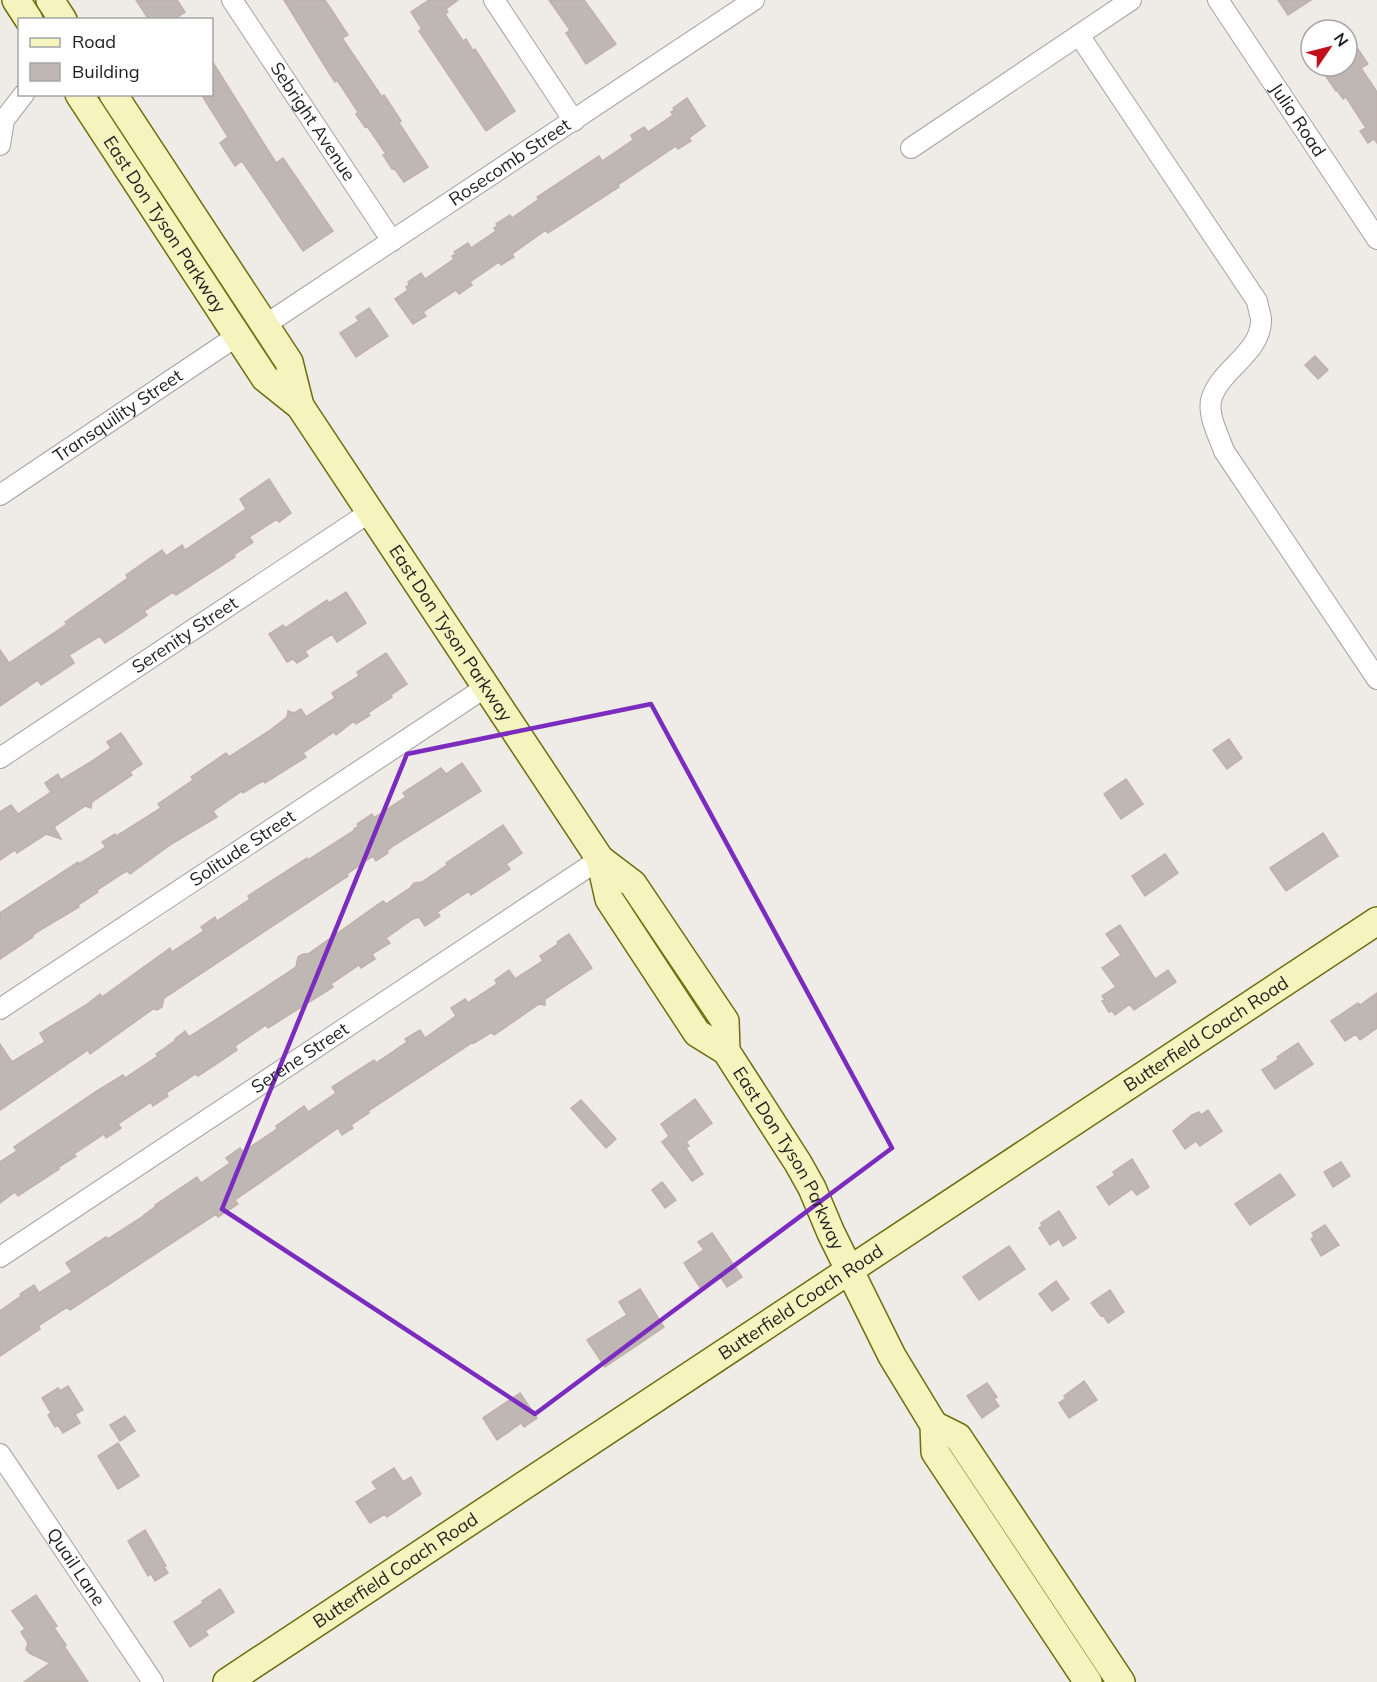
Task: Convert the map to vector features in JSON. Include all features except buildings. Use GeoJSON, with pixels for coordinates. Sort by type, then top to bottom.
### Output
{"type":"FeatureCollection","features":[{"type":"Feature","properties":{"kind":"main road"},"geometry":{"type":"LineString","coordinates":[[16,0],[28,18]]}},
{"type":"Feature","properties":{"kind":"main road"},"geometry":{"type":"LineString","coordinates":[[50,0],[62,18]]}},
{"type":"Feature","properties":{"kind":"main road","name":"East Don Tyson Parkway"},"geometry":{"type":"LineString","coordinates":[[80,96],[265,378],[300,406],[600,859],[609,899],[697,1033],[726,1051],[798,1163],[902,1376],[934,1425],[936,1452],[1088,1682]]}},
{"type":"Feature","properties":{"kind":"main road","name":"East Don Tyson Parkway"},"geometry":{"type":"LineString","coordinates":[[113,96],[289,362],[300,406]]}},
{"type":"Feature","properties":{"kind":"main road","name":"Butterfield Coach Road"},"geometry":{"type":"LineString","coordinates":[[227,1682],[1377,921]]}},
{"type":"Feature","properties":{"kind":"main road","name":"East Don Tyson Parkway"},"geometry":{"type":"LineString","coordinates":[[934,1425],[958,1437],[1121,1682]]}},
{"type":"Feature","properties":{"kind":"street","name":"Sebright Avenue"},"geometry":{"type":"LineString","coordinates":[[232,0],[392,241]]}},
{"type":"Feature","properties":{"kind":"street"},"geometry":{"type":"LineString","coordinates":[[494,0],[574,121]]}},
{"type":"Feature","properties":{"kind":"street","name":"Rosecomb Street"},"geometry":{"type":"LineString","coordinates":[[265,325],[754,0]]}},
{"type":"Feature","properties":{"kind":"street"},"geometry":{"type":"LineString","coordinates":[[911,148],[1131,0]]}},
{"type":"Feature","properties":{"kind":"street","name":"Julio Road"},"geometry":{"type":"LineString","coordinates":[[1218,0],[1377,239]]}},
{"type":"Feature","properties":{"kind":"street"},"geometry":{"type":"LineString","coordinates":[[1079,35],[1257,301],[1261,321],[1254,344],[1225,376],[1211,398],[1212,417],[1224,451],[1377,679]]}},
{"type":"Feature","properties":{"kind":"street"},"geometry":{"type":"LineString","coordinates":[[0,146],[4,120],[22,96]]}},
{"type":"Feature","properties":{"kind":"street","name":"Transquility Street"},"geometry":{"type":"LineString","coordinates":[[0,495],[237,336]]}},
{"type":"Feature","properties":{"kind":"street","name":"Serenity Street"},"geometry":{"type":"LineString","coordinates":[[0,758],[370,512]]}},
{"type":"Feature","properties":{"kind":"street","name":"Solitude Street"},"geometry":{"type":"LineString","coordinates":[[0,1009],[486,687]]}},
{"type":"Feature","properties":{"kind":"street","name":"Serene Street"},"geometry":{"type":"LineString","coordinates":[[0,1257],[600,859]]}},
{"type":"Feature","properties":{"kind":"street","name":"Quail Lane"},"geometry":{"type":"LineString","coordinates":[[0,1454],[153,1682]]}},
{"type":"Feature","properties":{"kind":"highlighted area"},"geometry":{"type":"Polygon","coordinates":[[[651,704],[892,1148],[535,1414],[222,1209],[407,754],[651,704]]]}}]}
